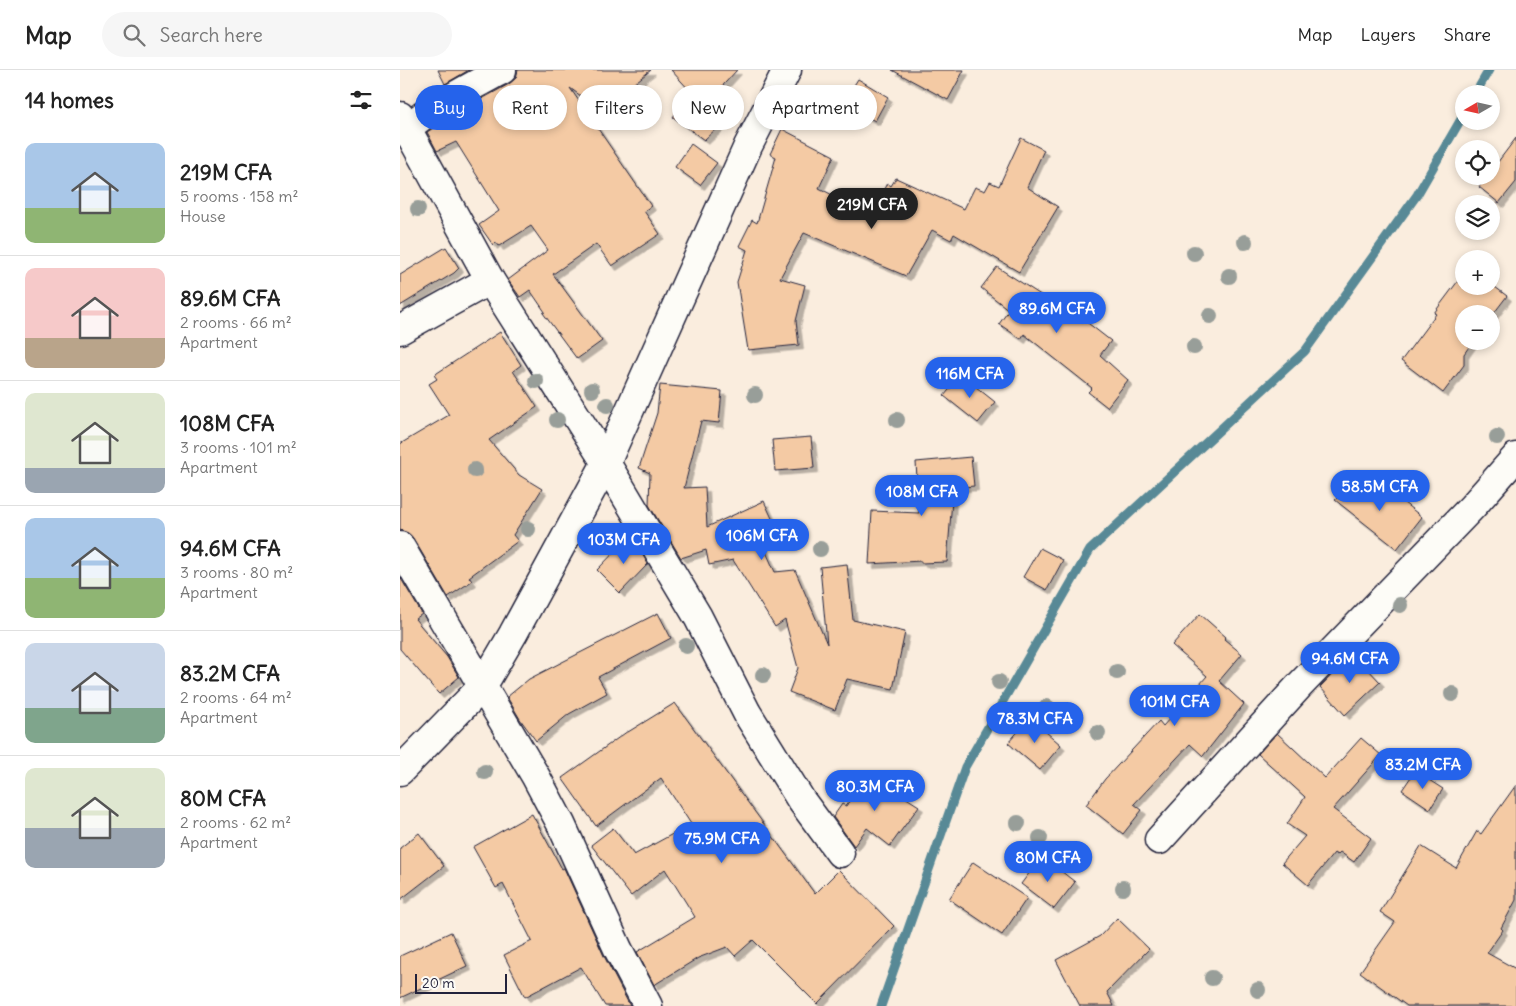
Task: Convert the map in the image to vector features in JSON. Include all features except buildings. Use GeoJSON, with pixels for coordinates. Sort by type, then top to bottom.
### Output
{"type":"FeatureCollection","features":[{"type":"Feature","properties":{"kind":"street"},"geometry":{"type":"LineString","coordinates":[[502,70],[429,112],[402,125],[490,280],[606,463],[698,617],[747,713],[802,800],[840,853]]}},
{"type":"Feature","properties":{"kind":"street"},"geometry":{"type":"LineString","coordinates":[[400,772],[482,687],[606,463],[748,146],[787,70]]}},
{"type":"Feature","properties":{"kind":"street"},"geometry":{"type":"LineString","coordinates":[[400,330],[490,280]]}},
{"type":"Feature","properties":{"kind":"street"},"geometry":{"type":"LineString","coordinates":[[1159,840],[1299,686],[1459,521],[1516,457]]}},
{"type":"Feature","properties":{"kind":"street"},"geometry":{"type":"LineString","coordinates":[[400,546],[562,824],[618,949],[648,1006]]}},
{"type":"Feature","properties":{"kind":"waterway"},"geometry":{"type":"LineString","coordinates":[[1480,85],[1489,70]]}},
{"type":"Feature","properties":{"kind":"waterway"},"geometry":{"type":"LineString","coordinates":[[881,1006],[965,767],[1090,550],[1305,351],[1417,195],[1455,130]]}}]}
